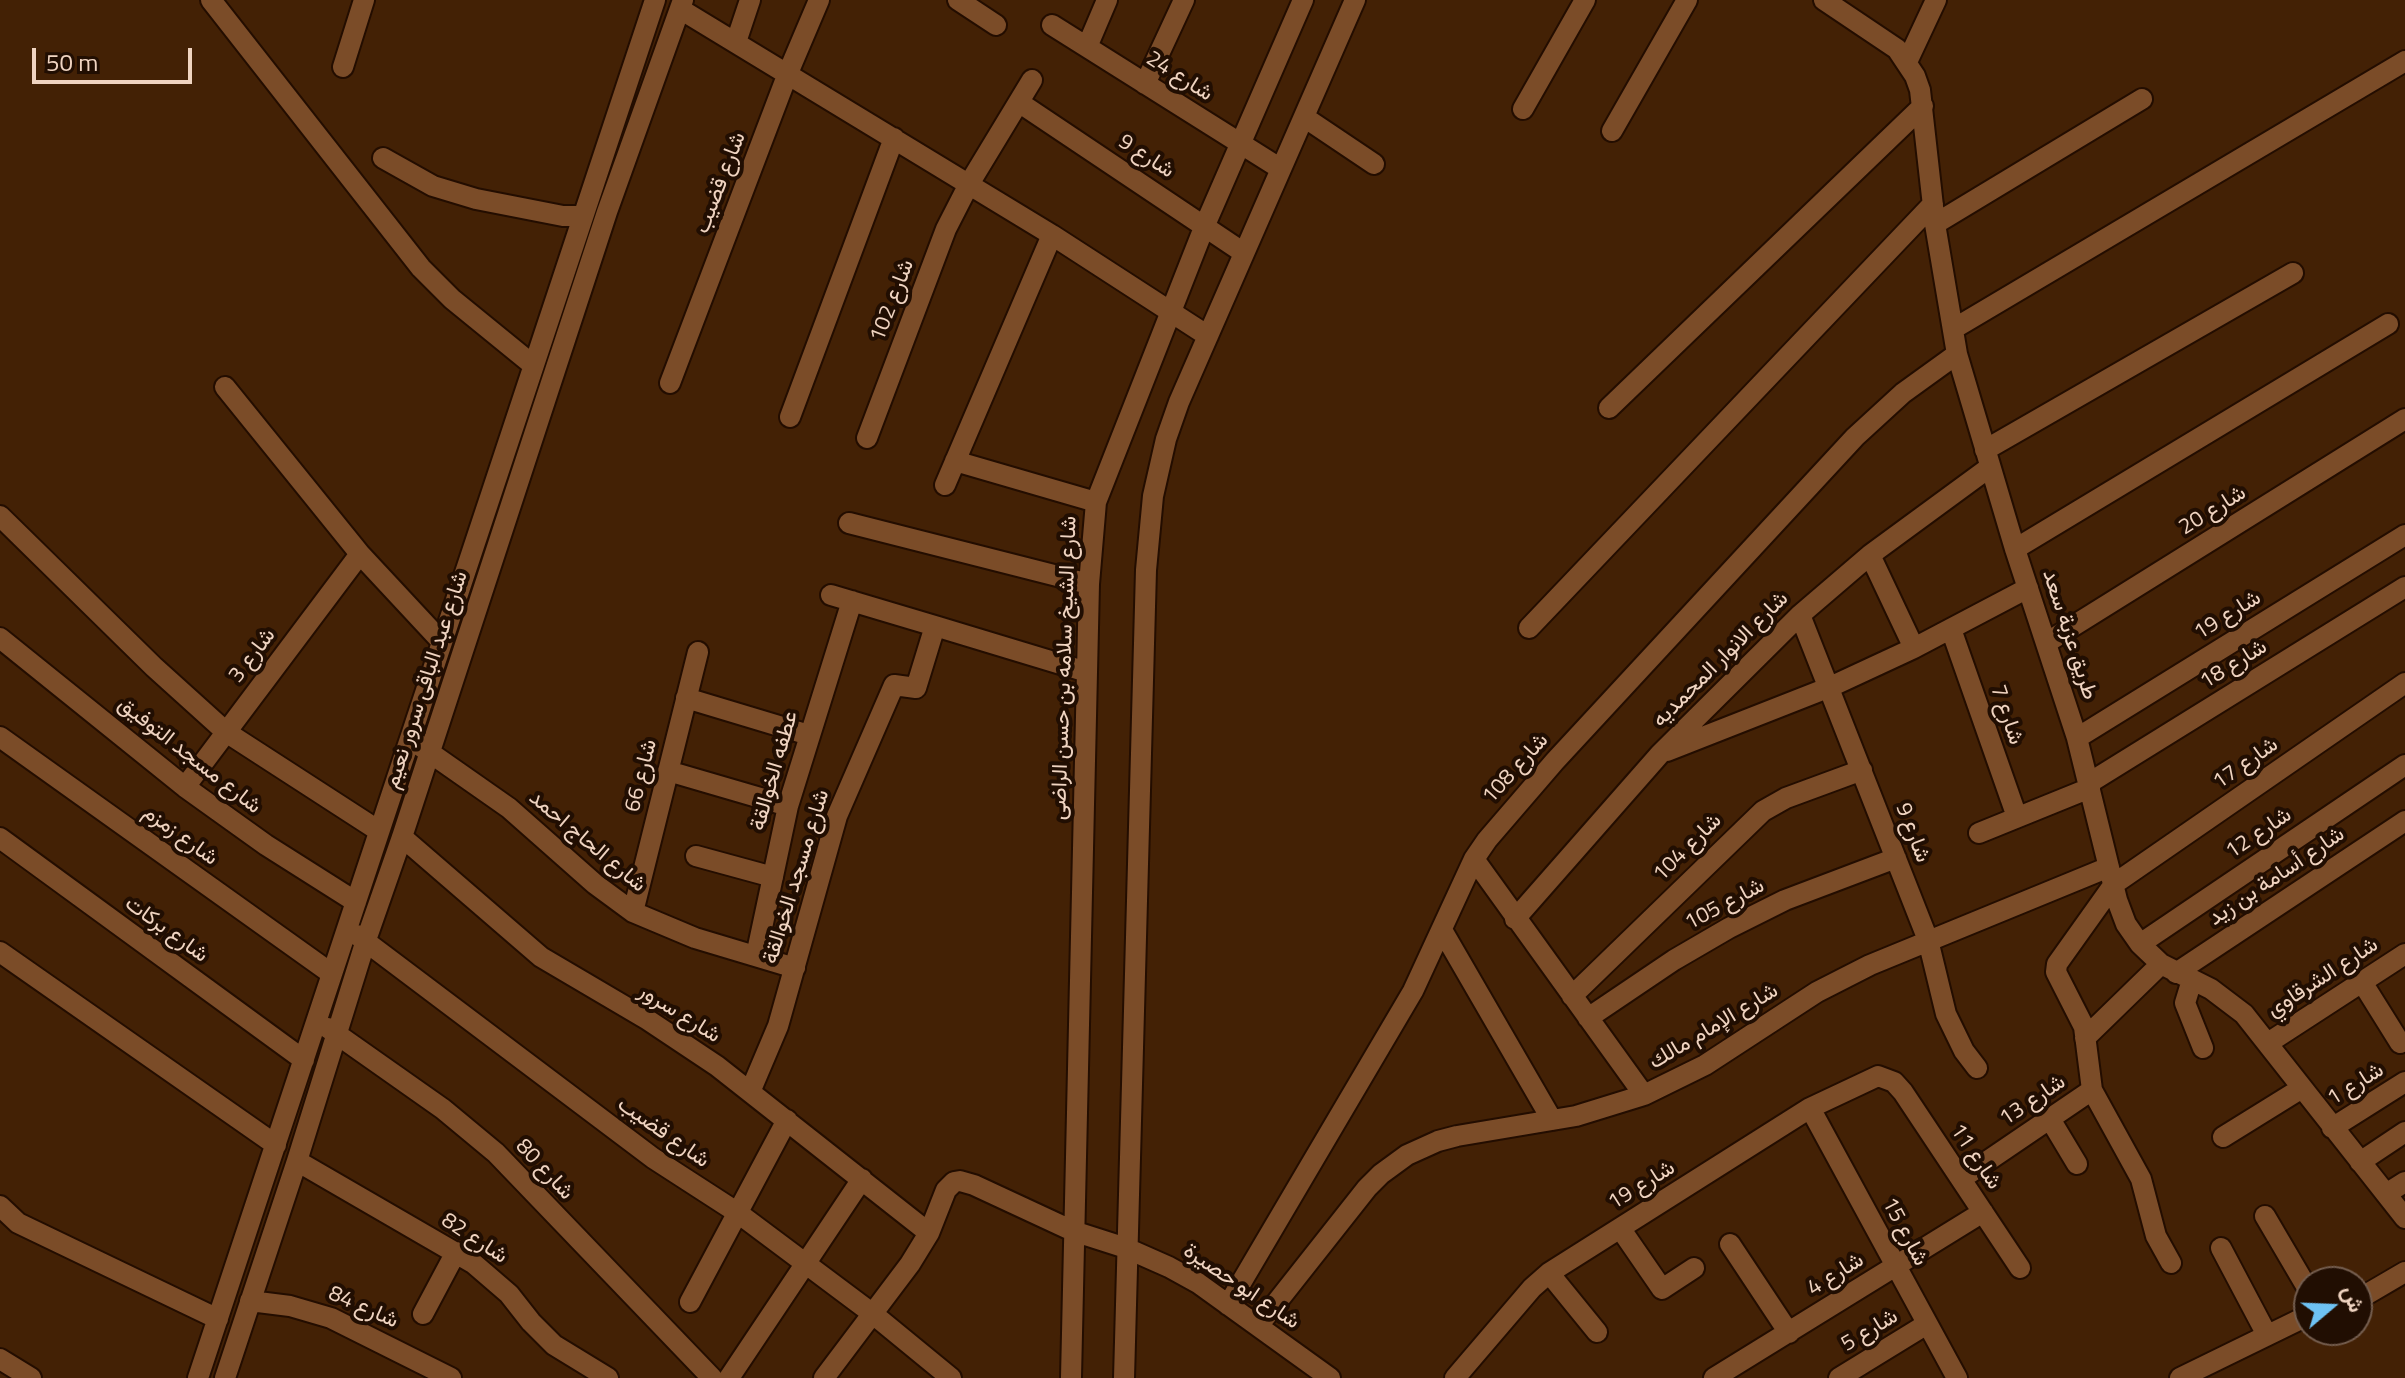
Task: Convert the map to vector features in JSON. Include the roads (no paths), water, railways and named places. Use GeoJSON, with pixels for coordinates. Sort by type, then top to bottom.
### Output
{"type":"FeatureCollection","features":[{"type":"Feature","properties":{"kind":"street"},"geometry":{"type":"LineString","coordinates":[[211,0],[421,268],[452,299],[533,365]]}},
{"type":"Feature","properties":{"kind":"street"},"geometry":{"type":"LineString","coordinates":[[343,67],[364,0]]}},
{"type":"Feature","properties":{"kind":"street","name":"شارع عبد الباقى سرور نعيم"},"geometry":{"type":"LineString","coordinates":[[198,1378],[655,0]]}},
{"type":"Feature","properties":{"kind":"street"},"geometry":{"type":"LineString","coordinates":[[736,42],[750,0]]}},
{"type":"Feature","properties":{"kind":"street","name":"شارع قضيب"},"geometry":{"type":"LineString","coordinates":[[670,383],[788,73],[819,0]]}},
{"type":"Feature","properties":{"kind":"street"},"geometry":{"type":"LineString","coordinates":[[958,0],[996,25]]}},
{"type":"Feature","properties":{"kind":"street"},"geometry":{"type":"LineString","coordinates":[[1087,47],[1107,0]]}},
{"type":"Feature","properties":{"kind":"street"},"geometry":{"type":"LineString","coordinates":[[1145,84],[1184,0]]}},
{"type":"Feature","properties":{"kind":"street","name":"شارع الشيخ سلامه بن حسن الراضى"},"geometry":{"type":"LineString","coordinates":[[1071,1378],[1089,584],[1096,502],[1239,142],[1303,0]]}},
{"type":"Feature","properties":{"kind":"street"},"geometry":{"type":"LineString","coordinates":[[1124,1378],[1146,570],[1153,496],[1166,439],[1355,0]]}},
{"type":"Feature","properties":{"kind":"street"},"geometry":{"type":"LineString","coordinates":[[1523,109],[1585,0]]}},
{"type":"Feature","properties":{"kind":"street"},"geometry":{"type":"LineString","coordinates":[[1612,131],[1687,0]]}},
{"type":"Feature","properties":{"kind":"street","name":"طريق عزبة سعد"},"geometry":{"type":"LineString","coordinates":[[1824,0],[1886,39],[1907,62],[1920,90],[1934,214],[1957,354],[2015,549],[2077,738],[2126,924],[2140,944],[2177,972],[2229,1001],[2268,1043],[2405,1218]]}},
{"type":"Feature","properties":{"kind":"street"},"geometry":{"type":"LineString","coordinates":[[1907,62],[1936,0]]}},
{"type":"Feature","properties":{"kind":"street"},"geometry":{"type":"LineString","coordinates":[[681,4],[736,42],[1052,235],[1208,336]]}},
{"type":"Feature","properties":{"kind":"street","name":"شارع عبد الباقى سرور نعيم"},"geometry":{"type":"LineString","coordinates":[[225,1378],[428,750],[607,212],[681,4]]}},
{"type":"Feature","properties":{"kind":"street","name":"شارع 24"},"geometry":{"type":"LineString","coordinates":[[1052,25],[1281,169]]}},
{"type":"Feature","properties":{"kind":"street"},"geometry":{"type":"LineString","coordinates":[[1955,328],[2405,61]]}},
{"type":"Feature","properties":{"kind":"street","name":"شارع 102"},"geometry":{"type":"LineString","coordinates":[[867,438],[946,229],[969,184],[1032,80]]}},
{"type":"Feature","properties":{"kind":"street"},"geometry":{"type":"LineString","coordinates":[[1529,628],[1934,214],[2142,99]]}},
{"type":"Feature","properties":{"kind":"street","name":"شارع 9"},"geometry":{"type":"LineString","coordinates":[[1020,103],[1244,253]]}},
{"type":"Feature","properties":{"kind":"street"},"geometry":{"type":"LineString","coordinates":[[1609,408],[1923,106]]}},
{"type":"Feature","properties":{"kind":"street"},"geometry":{"type":"LineString","coordinates":[[1304,117],[1374,164]]}},
{"type":"Feature","properties":{"kind":"street"},"geometry":{"type":"LineString","coordinates":[[790,417],[894,138]]}},
{"type":"Feature","properties":{"kind":"street"},"geometry":{"type":"LineString","coordinates":[[383,158],[433,186],[476,199],[563,216],[582,216]]}},
{"type":"Feature","properties":{"kind":"street"},"geometry":{"type":"LineString","coordinates":[[945,485],[1052,235]]}},
{"type":"Feature","properties":{"kind":"street","name":"شارع الانوار المحمديه"},"geometry":{"type":"LineString","coordinates":[[1515,919],[1660,754],[1800,615],[1870,555],[1987,458],[2293,273]]}},
{"type":"Feature","properties":{"kind":"street"},"geometry":{"type":"LineString","coordinates":[[2015,549],[2388,324]]}},
{"type":"Feature","properties":{"kind":"street","name":"شارع 108"},"geometry":{"type":"LineString","coordinates":[[1228,1305],[1413,991],[1474,859],[1510,811],[1855,437],[1903,393],[1957,354]]}},
{"type":"Feature","properties":{"kind":"street"},"geometry":{"type":"LineString","coordinates":[[225,387],[360,554],[441,641]]}},
{"type":"Feature","properties":{"kind":"street","name":"شارع 20"},"geometry":{"type":"LineString","coordinates":[[2046,643],[2405,419]]}},
{"type":"Feature","properties":{"kind":"street"},"geometry":{"type":"LineString","coordinates":[[955,461],[1096,502]]}},
{"type":"Feature","properties":{"kind":"street"},"geometry":{"type":"LineString","coordinates":[[0,516],[154,667],[226,732],[379,831]]}},
{"type":"Feature","properties":{"kind":"street"},"geometry":{"type":"LineString","coordinates":[[849,523],[1089,584]]}},
{"type":"Feature","properties":{"kind":"street","name":"شارع 19"},"geometry":{"type":"LineString","coordinates":[[2077,738],[2405,535]]}},
{"type":"Feature","properties":{"kind":"street","name":"شارع 3"},"geometry":{"type":"LineString","coordinates":[[185,787],[360,554]]}},
{"type":"Feature","properties":{"kind":"street"},"geometry":{"type":"LineString","coordinates":[[1870,555],[1914,648]]}},
{"type":"Feature","properties":{"kind":"street","name":"شارع 18"},"geometry":{"type":"LineString","coordinates":[[1979,833],[2089,786],[2405,587]]}},
{"type":"Feature","properties":{"kind":"street"},"geometry":{"type":"LineString","coordinates":[[1660,754],[1830,687],[1914,648],[2028,588]]}},
{"type":"Feature","properties":{"kind":"street"},"geometry":{"type":"LineString","coordinates":[[831,595],[1087,672]]}},
{"type":"Feature","properties":{"kind":"street","name":"عطفه الخوالقة"},"geometry":{"type":"LineString","coordinates":[[756,956],[788,806],[852,601]]}},
{"type":"Feature","properties":{"kind":"street","name":"شارع 9"},"geometry":{"type":"LineString","coordinates":[[1800,615],[1928,940],[1946,1014],[1964,1051],[1977,1068]]}},
{"type":"Feature","properties":{"kind":"street","name":"شارع مسجد الخوالقة"},"geometry":{"type":"LineString","coordinates":[[750,1092],[778,1026],[837,816],[894,685],[916,688],[935,626]]}},
{"type":"Feature","properties":{"kind":"street","name":"شارع 7"},"geometry":{"type":"LineString","coordinates":[[1951,629],[2017,817]]}},
{"type":"Feature","properties":{"kind":"street","name":"شارع مسجد التوفيق"},"geometry":{"type":"LineString","coordinates":[[0,638],[185,787],[266,845],[356,902]]}},
{"type":"Feature","properties":{"kind":"street","name":"شارع 66"},"geometry":{"type":"LineString","coordinates":[[633,912],[698,652]]}},
{"type":"Feature","properties":{"kind":"street","name":"شارع 17"},"geometry":{"type":"LineString","coordinates":[[2112,876],[2405,683]]}},
{"type":"Feature","properties":{"kind":"street"},"geometry":{"type":"LineString","coordinates":[[686,698],[809,735]]}},
{"type":"Feature","properties":{"kind":"street","name":"شارع زمزم"},"geometry":{"type":"LineString","coordinates":[[0,737],[332,974]]}},
{"type":"Feature","properties":{"kind":"street","name":"شارع الحاج احمد"},"geometry":{"type":"LineString","coordinates":[[409,740],[428,750],[509,808],[595,884],[633,912],[695,938],[795,968]]}},
{"type":"Feature","properties":{"kind":"street","name":"شارع 12"},"geometry":{"type":"LineString","coordinates":[[2140,944],[2405,765]]}},
{"type":"Feature","properties":{"kind":"street","name":"شارع 104"},"geometry":{"type":"LineString","coordinates":[[1572,996],[1763,811],[1786,798],[1862,770]]}},
{"type":"Feature","properties":{"kind":"street"},"geometry":{"type":"LineString","coordinates":[[668,771],[788,806]]}},
{"type":"Feature","properties":{"kind":"street","name":"شارع أسامة بن زيد"},"geometry":{"type":"LineString","coordinates":[[2085,1038],[2177,972],[2405,821]]}},
{"type":"Feature","properties":{"kind":"street","name":"شارع سرور"},"geometry":{"type":"LineString","coordinates":[[402,837],[541,957],[683,1042],[929,1233]]}},
{"type":"Feature","properties":{"kind":"street","name":"شارع بركات"},"geometry":{"type":"LineString","coordinates":[[0,838],[304,1060]]}},
{"type":"Feature","properties":{"kind":"street"},"geometry":{"type":"LineString","coordinates":[[696,856],[773,877]]}},
{"type":"Feature","properties":{"kind":"street","name":"شارع 105"},"geometry":{"type":"LineString","coordinates":[[1588,1018],[1674,960],[1729,928],[1785,900],[1896,858]]}},
{"type":"Feature","properties":{"kind":"street"},"geometry":{"type":"LineString","coordinates":[[1474,859],[1644,1095]]}},
{"type":"Feature","properties":{"kind":"street"},"geometry":{"type":"LineString","coordinates":[[2112,876],[2056,968],[2082,1022],[2092,1090],[2141,1179],[2156,1236],[2171,1263]]}},
{"type":"Feature","properties":{"kind":"street","name":"شارع الإمام مالك"},"geometry":{"type":"LineString","coordinates":[[1258,1326],[1367,1188],[1393,1164],[1422,1147],[1448,1138],[1599,1111],[1644,1095],[1735,1047],[1792,1008],[1844,978],[1928,940],[2112,876]]}},
{"type":"Feature","properties":{"kind":"street","name":"شارع قضيب"},"geometry":{"type":"LineString","coordinates":[[347,928],[653,1158],[738,1213],[873,1314],[940,1374]]}},
{"type":"Feature","properties":{"kind":"street"},"geometry":{"type":"LineString","coordinates":[[1442,930],[1552,1120]]}},
{"type":"Feature","properties":{"kind":"street"},"geometry":{"type":"LineString","coordinates":[[0,952],[276,1145]]}},
{"type":"Feature","properties":{"kind":"street","name":"شارع الشرقاوي"},"geometry":{"type":"LineString","coordinates":[[2268,1043],[2405,954]]}},
{"type":"Feature","properties":{"kind":"street"},"geometry":{"type":"LineString","coordinates":[[2177,972],[2185,1003],[2203,1048]]}},
{"type":"Feature","properties":{"kind":"street"},"geometry":{"type":"LineString","coordinates":[[2362,982],[2400,1043]]}},
{"type":"Feature","properties":{"kind":"street","name":"شارع 80"},"geometry":{"type":"LineString","coordinates":[[318,1022],[443,1109],[496,1153],[712,1378]]}},
{"type":"Feature","properties":{"kind":"street","name":"شارع 19"},"geometry":{"type":"LineString","coordinates":[[1455,1378],[1532,1288],[1549,1273],[1810,1108],[1871,1078],[1885,1077]]}},
{"type":"Feature","properties":{"kind":"street","name":"شارع 11"},"geometry":{"type":"LineString","coordinates":[[1885,1077],[1903,1092],[2020,1268]]}},
{"type":"Feature","properties":{"kind":"street","name":"شارع 1"},"geometry":{"type":"LineString","coordinates":[[2332,1128],[2405,1082]]}},
{"type":"Feature","properties":{"kind":"street"},"geometry":{"type":"LineString","coordinates":[[2223,1137],[2302,1088]]}},
{"type":"Feature","properties":{"kind":"street","name":"شارع 13"},"geometry":{"type":"LineString","coordinates":[[1961,1179],[2092,1090]]}},
{"type":"Feature","properties":{"kind":"street","name":"شارع 15"},"geometry":{"type":"LineString","coordinates":[[1810,1108],[1957,1378]]}},
{"type":"Feature","properties":{"kind":"street"},"geometry":{"type":"LineString","coordinates":[[2050,1119],[2077,1164]]}},
{"type":"Feature","properties":{"kind":"street"},"geometry":{"type":"LineString","coordinates":[[690,1302],[787,1120]]}},
{"type":"Feature","properties":{"kind":"street"},"geometry":{"type":"LineString","coordinates":[[2360,1162],[2405,1132]]}},
{"type":"Feature","properties":{"kind":"street","name":"شارع 82"},"geometry":{"type":"LineString","coordinates":[[297,1161],[456,1252],[493,1278],[554,1345],[608,1378]]}},
{"type":"Feature","properties":{"kind":"street"},"geometry":{"type":"LineString","coordinates":[[729,1378],[862,1179]]}},
{"type":"Feature","properties":{"kind":"street","name":"شارع ابو حصيرة"},"geometry":{"type":"LineString","coordinates":[[929,1233],[946,1190],[954,1182],[974,1185],[1073,1231],[1126,1248],[1188,1278],[1330,1378]]}},
{"type":"Feature","properties":{"kind":"street"},"geometry":{"type":"LineString","coordinates":[[2386,1194],[2405,1182]]}},
{"type":"Feature","properties":{"kind":"street"},"geometry":{"type":"LineString","coordinates":[[0,1206],[18,1223],[218,1319]]}},
{"type":"Feature","properties":{"kind":"street","name":"شارع 4"},"geometry":{"type":"LineString","coordinates":[[1714,1378],[1983,1212]]}},
{"type":"Feature","properties":{"kind":"street"},"geometry":{"type":"LineString","coordinates":[[2265,1216],[2294,1266]]}},
{"type":"Feature","properties":{"kind":"street"},"geometry":{"type":"LineString","coordinates":[[1620,1228],[1662,1289],[1694,1268]]}},
{"type":"Feature","properties":{"kind":"street"},"geometry":{"type":"LineString","coordinates":[[824,1378],[910,1264],[929,1233]]}},
{"type":"Feature","properties":{"kind":"street"},"geometry":{"type":"LineString","coordinates":[[1730,1244],[1789,1333]]}},
{"type":"Feature","properties":{"kind":"street"},"geometry":{"type":"LineString","coordinates":[[2221,1248],[2267,1335]]}},
{"type":"Feature","properties":{"kind":"street"},"geometry":{"type":"LineString","coordinates":[[423,1314],[456,1252]]}},
{"type":"Feature","properties":{"kind":"street"},"geometry":{"type":"LineString","coordinates":[[2373,1291],[2405,1272]]}},
{"type":"Feature","properties":{"kind":"street"},"geometry":{"type":"LineString","coordinates":[[1549,1273],[1597,1332]]}},
{"type":"Feature","properties":{"kind":"street","name":"شارع 84"},"geometry":{"type":"LineString","coordinates":[[250,1301],[290,1306],[331,1318],[451,1378]]}},
{"type":"Feature","properties":{"kind":"street"},"geometry":{"type":"LineString","coordinates":[[2180,1378],[2293,1323]]}},
{"type":"Feature","properties":{"kind":"street","name":"شارع 5"},"geometry":{"type":"LineString","coordinates":[[1843,1377],[1927,1324]]}},
{"type":"Feature","properties":{"kind":"street"},"geometry":{"type":"LineString","coordinates":[[0,1359],[31,1378]]}}]}
